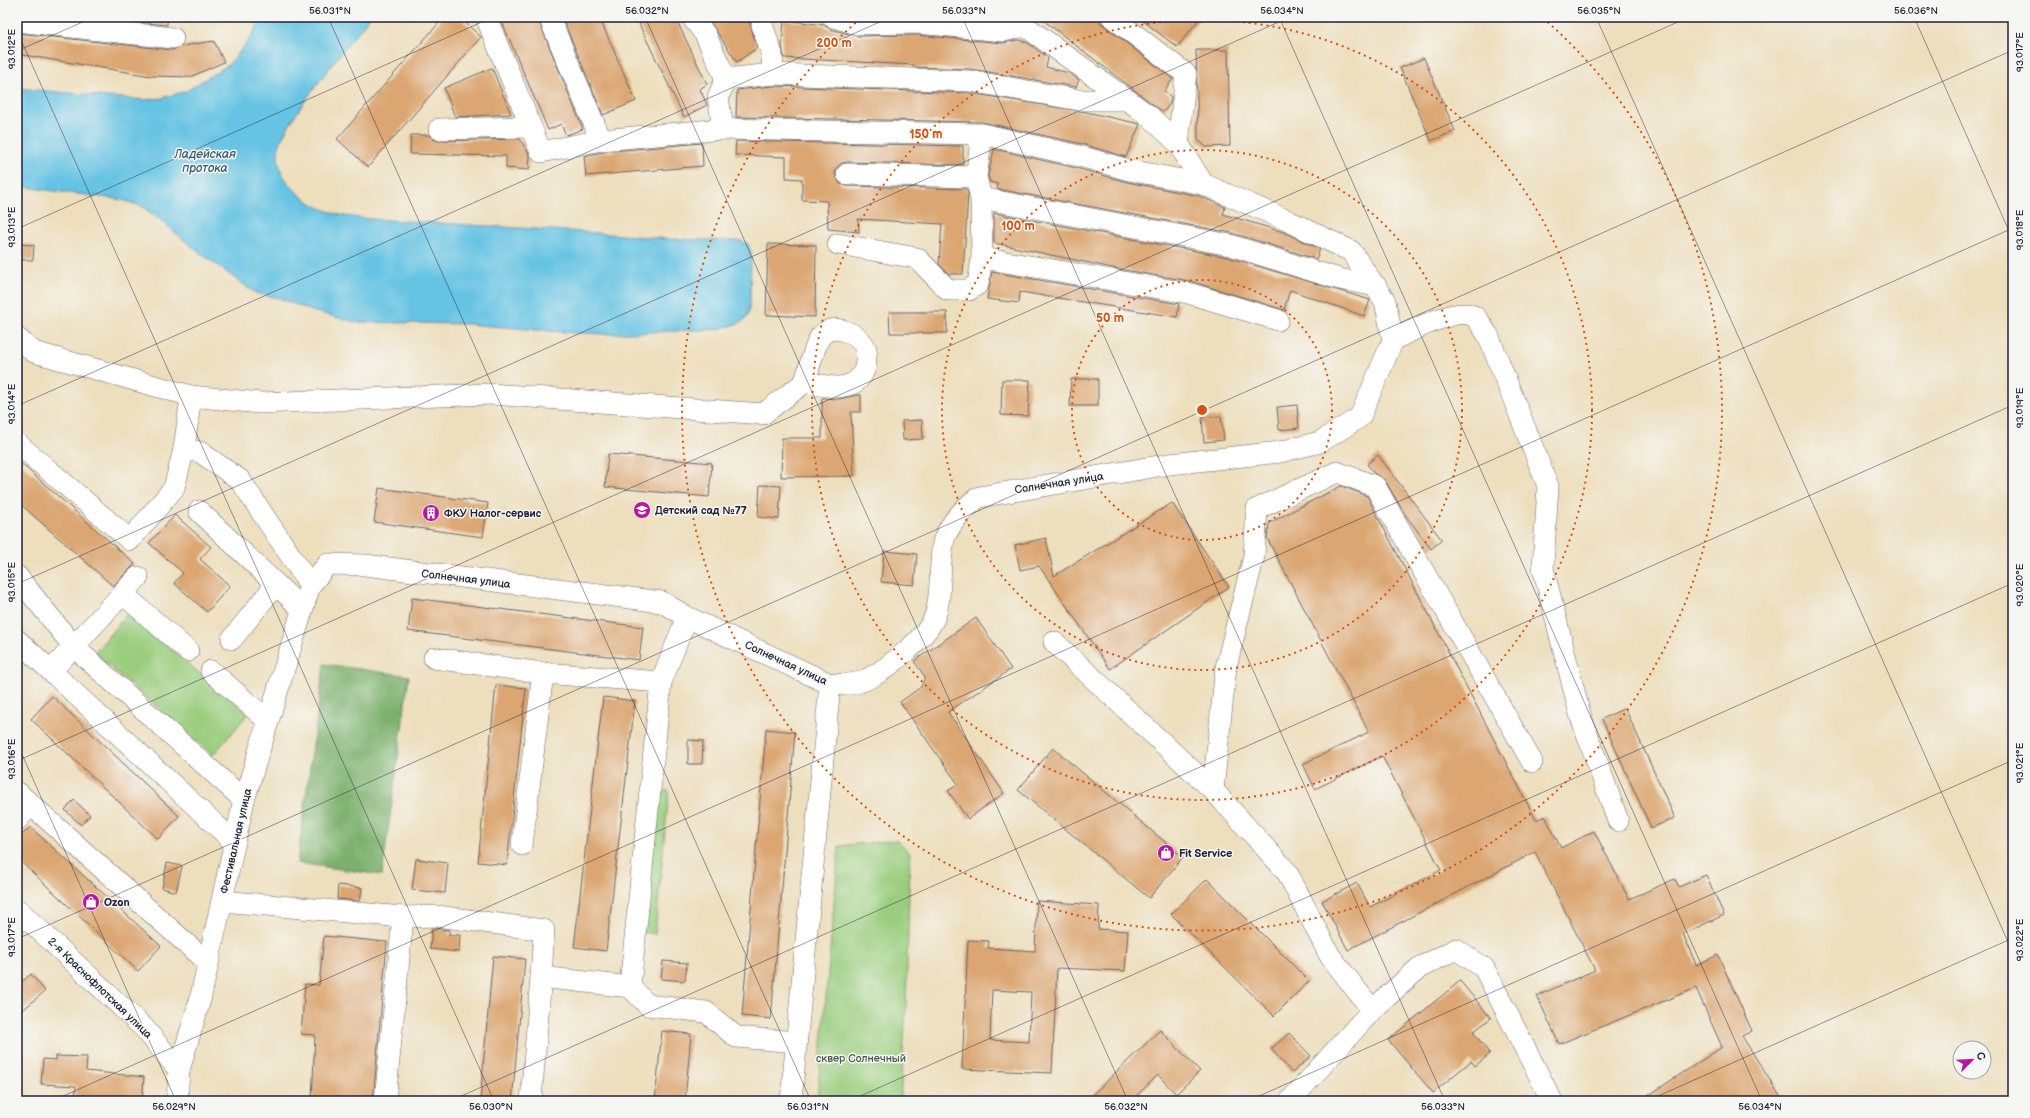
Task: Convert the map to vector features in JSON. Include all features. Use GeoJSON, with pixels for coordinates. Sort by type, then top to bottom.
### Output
{"type":"FeatureCollection","features":[{"type":"Feature","properties":{"kind":"street"},"geometry":{"type":"LineString","coordinates":[[486,17],[541,152],[601,140],[723,129],[982,134],[1079,156],[1129,170],[1203,184],[1284,219],[1351,251],[1385,301],[1393,340],[1436,320],[1463,314],[1475,317],[1488,335],[1548,486],[1543,568],[1580,714],[1618,821]]}},
{"type":"Feature","properties":{"kind":"street"},"geometry":{"type":"LineString","coordinates":[[550,17],[601,140]]}},
{"type":"Feature","properties":{"kind":"street"},"geometry":{"type":"LineString","coordinates":[[692,17],[705,34],[726,79],[718,97],[723,129]]}},
{"type":"Feature","properties":{"kind":"street"},"geometry":{"type":"LineString","coordinates":[[833,17],[857,24],[917,23],[1004,31],[1021,22],[1148,115],[1178,143],[1203,184]]}},
{"type":"Feature","properties":{"kind":"street"},"geometry":{"type":"LineString","coordinates":[[1112,17],[1186,74],[1178,143]]}},
{"type":"Feature","properties":{"kind":"street"},"geometry":{"type":"LineString","coordinates":[[766,20],[772,54],[773,74]]}},
{"type":"Feature","properties":{"kind":"street"},"geometry":{"type":"LineString","coordinates":[[17,21],[173,38]]}},
{"type":"Feature","properties":{"kind":"street"},"geometry":{"type":"LineString","coordinates":[[726,79],[773,74],[970,81],[1079,100],[1128,100]]}},
{"type":"Feature","properties":{"kind":"street"},"geometry":{"type":"LineString","coordinates":[[439,129],[531,127]]}},
{"type":"Feature","properties":{"kind":"street"},"geometry":{"type":"LineString","coordinates":[[838,244],[917,258],[948,290],[969,290],[978,284],[982,258],[981,198],[976,176],[982,134]]}},
{"type":"Feature","properties":{"kind":"street"},"geometry":{"type":"LineString","coordinates":[[847,174],[976,176]]}},
{"type":"Feature","properties":{"kind":"street"},"geometry":{"type":"LineString","coordinates":[[981,198],[1230,245],[1339,279],[1376,286]]}},
{"type":"Feature","properties":{"kind":"street"},"geometry":{"type":"LineString","coordinates":[[982,258],[1188,293],[1278,320]]}},
{"type":"Feature","properties":{"kind":"street"},"geometry":{"type":"LineString","coordinates":[[17,338],[34,352],[191,396],[260,403],[491,394],[763,414],[804,382]]}},
{"type":"Feature","properties":{"kind":"street","name":"Солнечная улица"},"geometry":{"type":"LineString","coordinates":[[310,585],[328,564],[365,565],[662,602],[687,616],[830,684],[846,686],[873,676],[904,652],[931,627],[938,601],[944,539],[947,530],[970,504],[979,497],[1170,464],[1280,452],[1320,442],[1360,417],[1393,340]]}},
{"type":"Feature","properties":{"kind":"street"},"geometry":{"type":"LineString","coordinates":[[17,443],[130,540],[174,488],[184,449],[191,396]]}},
{"type":"Feature","properties":{"kind":"street"},"geometry":{"type":"LineString","coordinates":[[184,449],[200,452],[240,480],[310,585]]}},
{"type":"Feature","properties":{"kind":"street"},"geometry":{"type":"LineString","coordinates":[[1213,790],[1226,667],[1254,556],[1258,509],[1337,472],[1375,486],[1532,762]]}},
{"type":"Feature","properties":{"kind":"street"},"geometry":{"type":"LineString","coordinates":[[199,511],[302,609]]}},
{"type":"Feature","properties":{"kind":"street"},"geometry":{"type":"LineString","coordinates":[[17,576],[74,647],[244,800]]}},
{"type":"Feature","properties":{"kind":"street"},"geometry":{"type":"LineString","coordinates":[[51,671],[138,577]]}},
{"type":"Feature","properties":{"kind":"street"},"geometry":{"type":"LineString","coordinates":[[232,638],[276,584]]}},
{"type":"Feature","properties":{"kind":"street","name":"Фестивальная улица"},"geometry":{"type":"LineString","coordinates":[[177,1101],[180,1070],[200,1000],[244,800],[310,585]]}},
{"type":"Feature","properties":{"kind":"street"},"geometry":{"type":"LineString","coordinates":[[123,594],[188,651]]}},
{"type":"Feature","properties":{"kind":"street"},"geometry":{"type":"LineString","coordinates":[[630,987],[661,682],[687,616]]}},
{"type":"Feature","properties":{"kind":"street"},"geometry":{"type":"LineString","coordinates":[[17,640],[234,843]]}},
{"type":"Feature","properties":{"kind":"street"},"geometry":{"type":"LineString","coordinates":[[1054,642],[1213,790],[1287,872],[1330,956],[1372,1010]]}},
{"type":"Feature","properties":{"kind":"street"},"geometry":{"type":"LineString","coordinates":[[434,658],[543,672],[661,682]]}},
{"type":"Feature","properties":{"kind":"street"},"geometry":{"type":"LineString","coordinates":[[211,671],[268,721]]}},
{"type":"Feature","properties":{"kind":"street"},"geometry":{"type":"LineString","coordinates":[[522,845],[543,672]]}},
{"type":"Feature","properties":{"kind":"street"},"geometry":{"type":"LineString","coordinates":[[791,1101],[830,684]]}},
{"type":"Feature","properties":{"kind":"street"},"geometry":{"type":"LineString","coordinates":[[17,820],[24,798],[208,963]]}},
{"type":"Feature","properties":{"kind":"street"},"geometry":{"type":"LineString","coordinates":[[222,901],[403,917],[437,916],[544,930],[531,1101]]}},
{"type":"Feature","properties":{"kind":"street","name":"2-я Краснофлотская улица"},"geometry":{"type":"LineString","coordinates":[[17,909],[144,1028],[180,1070]]}},
{"type":"Feature","properties":{"kind":"street"},"geometry":{"type":"LineString","coordinates":[[385,1101],[403,917]]}},
{"type":"Feature","properties":{"kind":"street"},"geometry":{"type":"LineString","coordinates":[[1295,1097],[1372,1010],[1419,968],[1456,949],[1484,968],[1552,1101]]}},
{"type":"Feature","properties":{"kind":"street"},"geometry":{"type":"LineString","coordinates":[[541,977],[630,987],[648,1006],[706,1012],[736,1037],[797,1042]]}},
{"type":"Feature","properties":{"kind":"green space"},"geometry":{"type":"Polygon","coordinates":[[[128,613],[248,714],[213,755],[94,653],[128,613]]]}},
{"type":"Feature","properties":{"kind":"green space"},"geometry":{"type":"Polygon","coordinates":[[[324,664],[409,676],[382,875],[297,863],[324,664]]]}},
{"type":"Feature","properties":{"kind":"green space"},"geometry":{"type":"Polygon","coordinates":[[[656,790],[669,791],[655,934],[642,932],[656,790]]]}},
{"type":"Feature","properties":{"kind":"green space","name":"сквер Солнечный"},"geometry":{"type":"Polygon","coordinates":[[[897,840],[910,853],[906,1007],[900,1101],[817,1101],[839,846],[897,840]]]}},
{"type":"Feature","properties":{"kind":"water","name":"Ладейская протока"},"geometry":{"type":"Polygon","coordinates":[[[263,17],[370,17],[317,84],[281,140],[278,152],[282,172],[287,182],[294,190],[312,203],[336,214],[362,218],[670,239],[741,241],[748,244],[751,252],[750,303],[748,315],[743,321],[737,324],[718,329],[607,334],[574,333],[465,324],[354,322],[312,311],[279,298],[255,293],[196,250],[157,217],[141,206],[123,200],[17,186],[17,88],[145,100],[162,98],[186,91],[228,65],[247,43],[263,17]]]}},
{"type":"Feature","properties":{"kind":"building"},"geometry":{"type":"Polygon","coordinates":[[[91,17],[167,17],[167,25],[91,17]]]}},
{"type":"Feature","properties":{"kind":"building"},"geometry":{"type":"Polygon","coordinates":[[[444,17],[459,17],[481,37],[368,167],[337,139],[444,17]]]}},
{"type":"Feature","properties":{"kind":"building"},"geometry":{"type":"Polygon","coordinates":[[[500,17],[537,17],[583,129],[566,135],[561,124],[548,130],[500,17]]]}},
{"type":"Feature","properties":{"kind":"building"},"geometry":{"type":"Polygon","coordinates":[[[562,17],[599,17],[636,101],[603,115],[562,17]]]}},
{"type":"Feature","properties":{"kind":"building"},"geometry":{"type":"Polygon","coordinates":[[[654,17],[675,17],[707,84],[700,89],[707,105],[684,117],[639,24],[654,17]]]}},
{"type":"Feature","properties":{"kind":"building"},"geometry":{"type":"Polygon","coordinates":[[[707,17],[746,17],[750,23],[757,48],[737,62],[707,17]]]}},
{"type":"Feature","properties":{"kind":"building"},"geometry":{"type":"Polygon","coordinates":[[[1039,17],[1093,17],[1173,79],[1164,91],[1171,97],[1170,104],[1163,112],[1039,17]]]}},
{"type":"Feature","properties":{"kind":"building"},"geometry":{"type":"Polygon","coordinates":[[[1138,17],[1201,17],[1177,47],[1138,17]]]}},
{"type":"Feature","properties":{"kind":"building"},"geometry":{"type":"Polygon","coordinates":[[[784,20],[824,25],[830,29],[857,36],[917,35],[1003,43],[1019,40],[1028,43],[1048,58],[1046,67],[1069,73],[1079,80],[1076,87],[971,69],[914,67],[914,65],[784,58],[782,46],[784,20]]]}},
{"type":"Feature","properties":{"kind":"building"},"geometry":{"type":"Polygon","coordinates":[[[17,33],[172,50],[182,46],[214,41],[224,62],[190,77],[151,76],[17,54],[17,33]]]}},
{"type":"Feature","properties":{"kind":"building"},"geometry":{"type":"Polygon","coordinates":[[[1196,50],[1228,50],[1230,146],[1206,147],[1198,140],[1196,50]]]}},
{"type":"Feature","properties":{"kind":"building"},"geometry":{"type":"Polygon","coordinates":[[[1424,58],[1455,131],[1431,141],[1400,68],[1424,58]]]}},
{"type":"Feature","properties":{"kind":"building"},"geometry":{"type":"Polygon","coordinates":[[[492,68],[511,114],[455,117],[444,88],[492,68]]]}},
{"type":"Feature","properties":{"kind":"building"},"geometry":{"type":"Polygon","coordinates":[[[773,86],[969,93],[1086,112],[1140,124],[1126,157],[1082,144],[982,122],[736,117],[737,90],[773,86]]]}},
{"type":"Feature","properties":{"kind":"building"},"geometry":{"type":"Polygon","coordinates":[[[411,135],[429,135],[433,139],[439,141],[520,139],[530,156],[529,170],[506,168],[506,156],[410,154],[411,135]]]}},
{"type":"Feature","properties":{"kind":"building"},"geometry":{"type":"Polygon","coordinates":[[[736,141],[963,146],[963,165],[847,162],[842,163],[837,167],[835,174],[840,184],[847,186],[966,189],[968,194],[963,274],[949,274],[939,264],[942,224],[858,219],[859,232],[828,229],[827,201],[802,200],[802,179],[786,178],[786,157],[735,155],[736,141]]]}},
{"type":"Feature","properties":{"kind":"building"},"geometry":{"type":"Polygon","coordinates":[[[702,143],[703,166],[586,176],[584,156],[603,152],[702,143]]]}},
{"type":"Feature","properties":{"kind":"building"},"geometry":{"type":"Polygon","coordinates":[[[994,149],[1076,168],[1127,182],[1199,196],[1225,207],[1223,214],[1283,232],[1320,249],[1316,259],[1232,233],[997,189],[998,184],[990,182],[988,176],[994,149]]]}},
{"type":"Feature","properties":{"kind":"building"},"geometry":{"type":"Polygon","coordinates":[[[994,213],[1227,257],[1370,300],[1364,316],[1290,290],[1284,310],[1190,281],[1113,268],[994,243],[994,213]]]}},
{"type":"Feature","properties":{"kind":"building"},"geometry":{"type":"Polygon","coordinates":[[[17,244],[34,245],[33,260],[17,260],[17,244]]]}},
{"type":"Feature","properties":{"kind":"building"},"geometry":{"type":"Polygon","coordinates":[[[768,244],[816,245],[815,317],[766,315],[768,244]]]}},
{"type":"Feature","properties":{"kind":"building"},"geometry":{"type":"Polygon","coordinates":[[[992,272],[1179,304],[1177,317],[1020,292],[1019,303],[987,299],[992,272]]]}},
{"type":"Feature","properties":{"kind":"building"},"geometry":{"type":"Polygon","coordinates":[[[889,312],[947,312],[947,333],[890,333],[889,312]]]}},
{"type":"Feature","properties":{"kind":"building"},"geometry":{"type":"Polygon","coordinates":[[[1071,379],[1098,379],[1098,406],[1070,406],[1071,379]]]}},
{"type":"Feature","properties":{"kind":"building"},"geometry":{"type":"Polygon","coordinates":[[[1002,380],[1030,380],[1028,416],[1001,415],[1002,380]]]}},
{"type":"Feature","properties":{"kind":"building"},"geometry":{"type":"Polygon","coordinates":[[[861,395],[861,412],[851,412],[854,476],[781,477],[782,438],[822,438],[822,398],[839,399],[861,395]]]}},
{"type":"Feature","properties":{"kind":"building"},"geometry":{"type":"Polygon","coordinates":[[[1297,405],[1299,428],[1279,430],[1277,407],[1297,405]]]}},
{"type":"Feature","properties":{"kind":"building"},"geometry":{"type":"Polygon","coordinates":[[[1221,416],[1224,440],[1204,442],[1202,418],[1221,416]]]}},
{"type":"Feature","properties":{"kind":"building"},"geometry":{"type":"Polygon","coordinates":[[[922,420],[923,439],[903,440],[902,421],[922,420]]]}},
{"type":"Feature","properties":{"kind":"building"},"geometry":{"type":"Polygon","coordinates":[[[608,454],[712,463],[709,497],[605,487],[608,454]]]}},
{"type":"Feature","properties":{"kind":"building"},"geometry":{"type":"Polygon","coordinates":[[[1378,455],[1442,540],[1431,549],[1404,513],[1385,480],[1374,473],[1367,464],[1378,455]]]}},
{"type":"Feature","properties":{"kind":"building"},"geometry":{"type":"Polygon","coordinates":[[[17,460],[135,564],[113,586],[17,501],[17,460]]]}},
{"type":"Feature","properties":{"kind":"building"},"geometry":{"type":"Polygon","coordinates":[[[760,485],[781,486],[779,519],[758,517],[760,485]]]}},
{"type":"Feature","properties":{"kind":"building"},"geometry":{"type":"Polygon","coordinates":[[[1341,486],[1367,496],[1536,820],[1545,816],[1561,848],[1594,831],[1629,899],[1675,879],[1679,887],[1706,875],[1724,915],[1683,934],[1696,965],[1718,955],[1752,1031],[1742,1036],[1783,1101],[1640,1101],[1722,1047],[1696,988],[1559,1044],[1537,996],[1595,970],[1535,852],[1348,950],[1322,901],[1357,883],[1370,907],[1441,870],[1382,756],[1315,789],[1303,764],[1369,732],[1267,538],[1269,523],[1341,486]]]}},
{"type":"Feature","properties":{"kind":"building","name":"ФКУ Налог-сервис"},"geometry":{"type":"Polygon","coordinates":[[[379,488],[488,503],[483,537],[374,522],[379,488]]]}},
{"type":"Feature","properties":{"kind":"building"},"geometry":{"type":"Polygon","coordinates":[[[1172,503],[1229,587],[1110,669],[1039,566],[1020,570],[1015,545],[1046,538],[1054,576],[1172,503]]]}},
{"type":"Feature","properties":{"kind":"building"},"geometry":{"type":"Polygon","coordinates":[[[175,515],[211,547],[200,559],[230,586],[207,612],[174,583],[183,573],[149,543],[175,515]]]}},
{"type":"Feature","properties":{"kind":"building"},"geometry":{"type":"Polygon","coordinates":[[[884,551],[917,554],[914,585],[881,582],[884,551]]]}},
{"type":"Feature","properties":{"kind":"building"},"geometry":{"type":"Polygon","coordinates":[[[412,598],[643,627],[639,660],[408,631],[412,598]]]}},
{"type":"Feature","properties":{"kind":"building"},"geometry":{"type":"Polygon","coordinates":[[[976,618],[1011,669],[948,712],[1004,793],[968,819],[948,791],[958,784],[900,702],[921,687],[925,677],[914,661],[976,618]]]}},
{"type":"Feature","properties":{"kind":"building"},"geometry":{"type":"Polygon","coordinates":[[[496,685],[526,688],[507,865],[478,862],[496,685]]]}},
{"type":"Feature","properties":{"kind":"building"},"geometry":{"type":"Polygon","coordinates":[[[52,696],[179,816],[158,839],[31,719],[52,696]]]}},
{"type":"Feature","properties":{"kind":"building"},"geometry":{"type":"Polygon","coordinates":[[[603,697],[635,701],[606,951],[574,947],[603,697]]]}},
{"type":"Feature","properties":{"kind":"building"},"geometry":{"type":"Polygon","coordinates":[[[1625,708],[1675,818],[1651,828],[1602,719],[1625,708]]]}},
{"type":"Feature","properties":{"kind":"building"},"geometry":{"type":"Polygon","coordinates":[[[766,729],[795,732],[771,1019],[742,1016],[766,729]]]}},
{"type":"Feature","properties":{"kind":"building"},"geometry":{"type":"Polygon","coordinates":[[[688,740],[703,741],[702,764],[688,764],[688,740]]]}},
{"type":"Feature","properties":{"kind":"building"},"geometry":{"type":"Polygon","coordinates":[[[1053,748],[1183,857],[1149,898],[1018,790],[1053,748]]]}},
{"type":"Feature","properties":{"kind":"building"},"geometry":{"type":"Polygon","coordinates":[[[74,800],[90,815],[81,825],[65,810],[74,800]]]}},
{"type":"Feature","properties":{"kind":"building"},"geometry":{"type":"Polygon","coordinates":[[[30,827],[161,946],[138,971],[17,858],[17,840],[30,827]]]}},
{"type":"Feature","properties":{"kind":"building"},"geometry":{"type":"Polygon","coordinates":[[[416,859],[448,863],[445,893],[412,890],[416,859]]]}},
{"type":"Feature","properties":{"kind":"building"},"geometry":{"type":"Polygon","coordinates":[[[167,863],[182,866],[176,892],[162,888],[167,863]]]}},
{"type":"Feature","properties":{"kind":"building"},"geometry":{"type":"Polygon","coordinates":[[[1207,879],[1309,981],[1274,1016],[1171,914],[1207,879]]]}},
{"type":"Feature","properties":{"kind":"building"},"geometry":{"type":"Polygon","coordinates":[[[338,885],[362,888],[360,901],[337,899],[338,885]]]}},
{"type":"Feature","properties":{"kind":"building"},"geometry":{"type":"Polygon","coordinates":[[[1037,901],[1099,905],[1098,929],[1128,931],[1125,971],[1057,968],[1052,1073],[962,1069],[968,940],[989,941],[988,948],[1035,951],[1037,901]],[[992,990],[990,1040],[1029,1042],[1031,992],[992,990]]]}},
{"type":"Feature","properties":{"kind":"building"},"geometry":{"type":"Polygon","coordinates":[[[432,928],[449,930],[449,935],[460,935],[459,952],[430,949],[432,928]]]}},
{"type":"Feature","properties":{"kind":"building"},"geometry":{"type":"Polygon","coordinates":[[[324,936],[387,942],[373,1101],[312,1101],[315,1035],[301,1034],[305,984],[319,985],[324,936]]]}},
{"type":"Feature","properties":{"kind":"building"},"geometry":{"type":"Polygon","coordinates":[[[493,956],[525,959],[512,1101],[480,1101],[493,956]]]}},
{"type":"Feature","properties":{"kind":"building"},"geometry":{"type":"Polygon","coordinates":[[[663,961],[687,963],[685,981],[661,979],[663,961]]]}},
{"type":"Feature","properties":{"kind":"building"},"geometry":{"type":"Polygon","coordinates":[[[31,974],[45,991],[17,1015],[17,986],[31,974]]]}},
{"type":"Feature","properties":{"kind":"building"},"geometry":{"type":"Polygon","coordinates":[[[1460,981],[1491,1018],[1473,1032],[1490,1054],[1475,1066],[1471,1061],[1433,1093],[1388,1040],[1460,981]]]}},
{"type":"Feature","properties":{"kind":"building"},"geometry":{"type":"Polygon","coordinates":[[[1160,1030],[1200,1071],[1176,1094],[1158,1075],[1131,1101],[1086,1101],[1160,1030]]]}},
{"type":"Feature","properties":{"kind":"building"},"geometry":{"type":"Polygon","coordinates":[[[662,1031],[691,1034],[685,1101],[655,1101],[662,1031]]]}},
{"type":"Feature","properties":{"kind":"building"},"geometry":{"type":"Polygon","coordinates":[[[1289,1033],[1311,1056],[1292,1073],[1271,1049],[1289,1033]]]}},
{"type":"Feature","properties":{"kind":"building"},"geometry":{"type":"Polygon","coordinates":[[[56,1056],[87,1057],[86,1071],[144,1077],[142,1101],[75,1101],[76,1086],[41,1084],[43,1059],[56,1060],[56,1056]]]}},
{"type":"Feature","properties":{"kind":"place","name":"Детский сад №77"},"geometry":{"type":"Point","coordinates":[642,510]}},
{"type":"Feature","properties":{"kind":"place","name":"ФКУ Налог-сервис"},"geometry":{"type":"Point","coordinates":[431,513]}},
{"type":"Feature","properties":{"kind":"place","name":"Fit Service"},"geometry":{"type":"Point","coordinates":[1166,853]}},
{"type":"Feature","properties":{"kind":"place","name":"Ozon"},"geometry":{"type":"Point","coordinates":[91,902]}}]}
